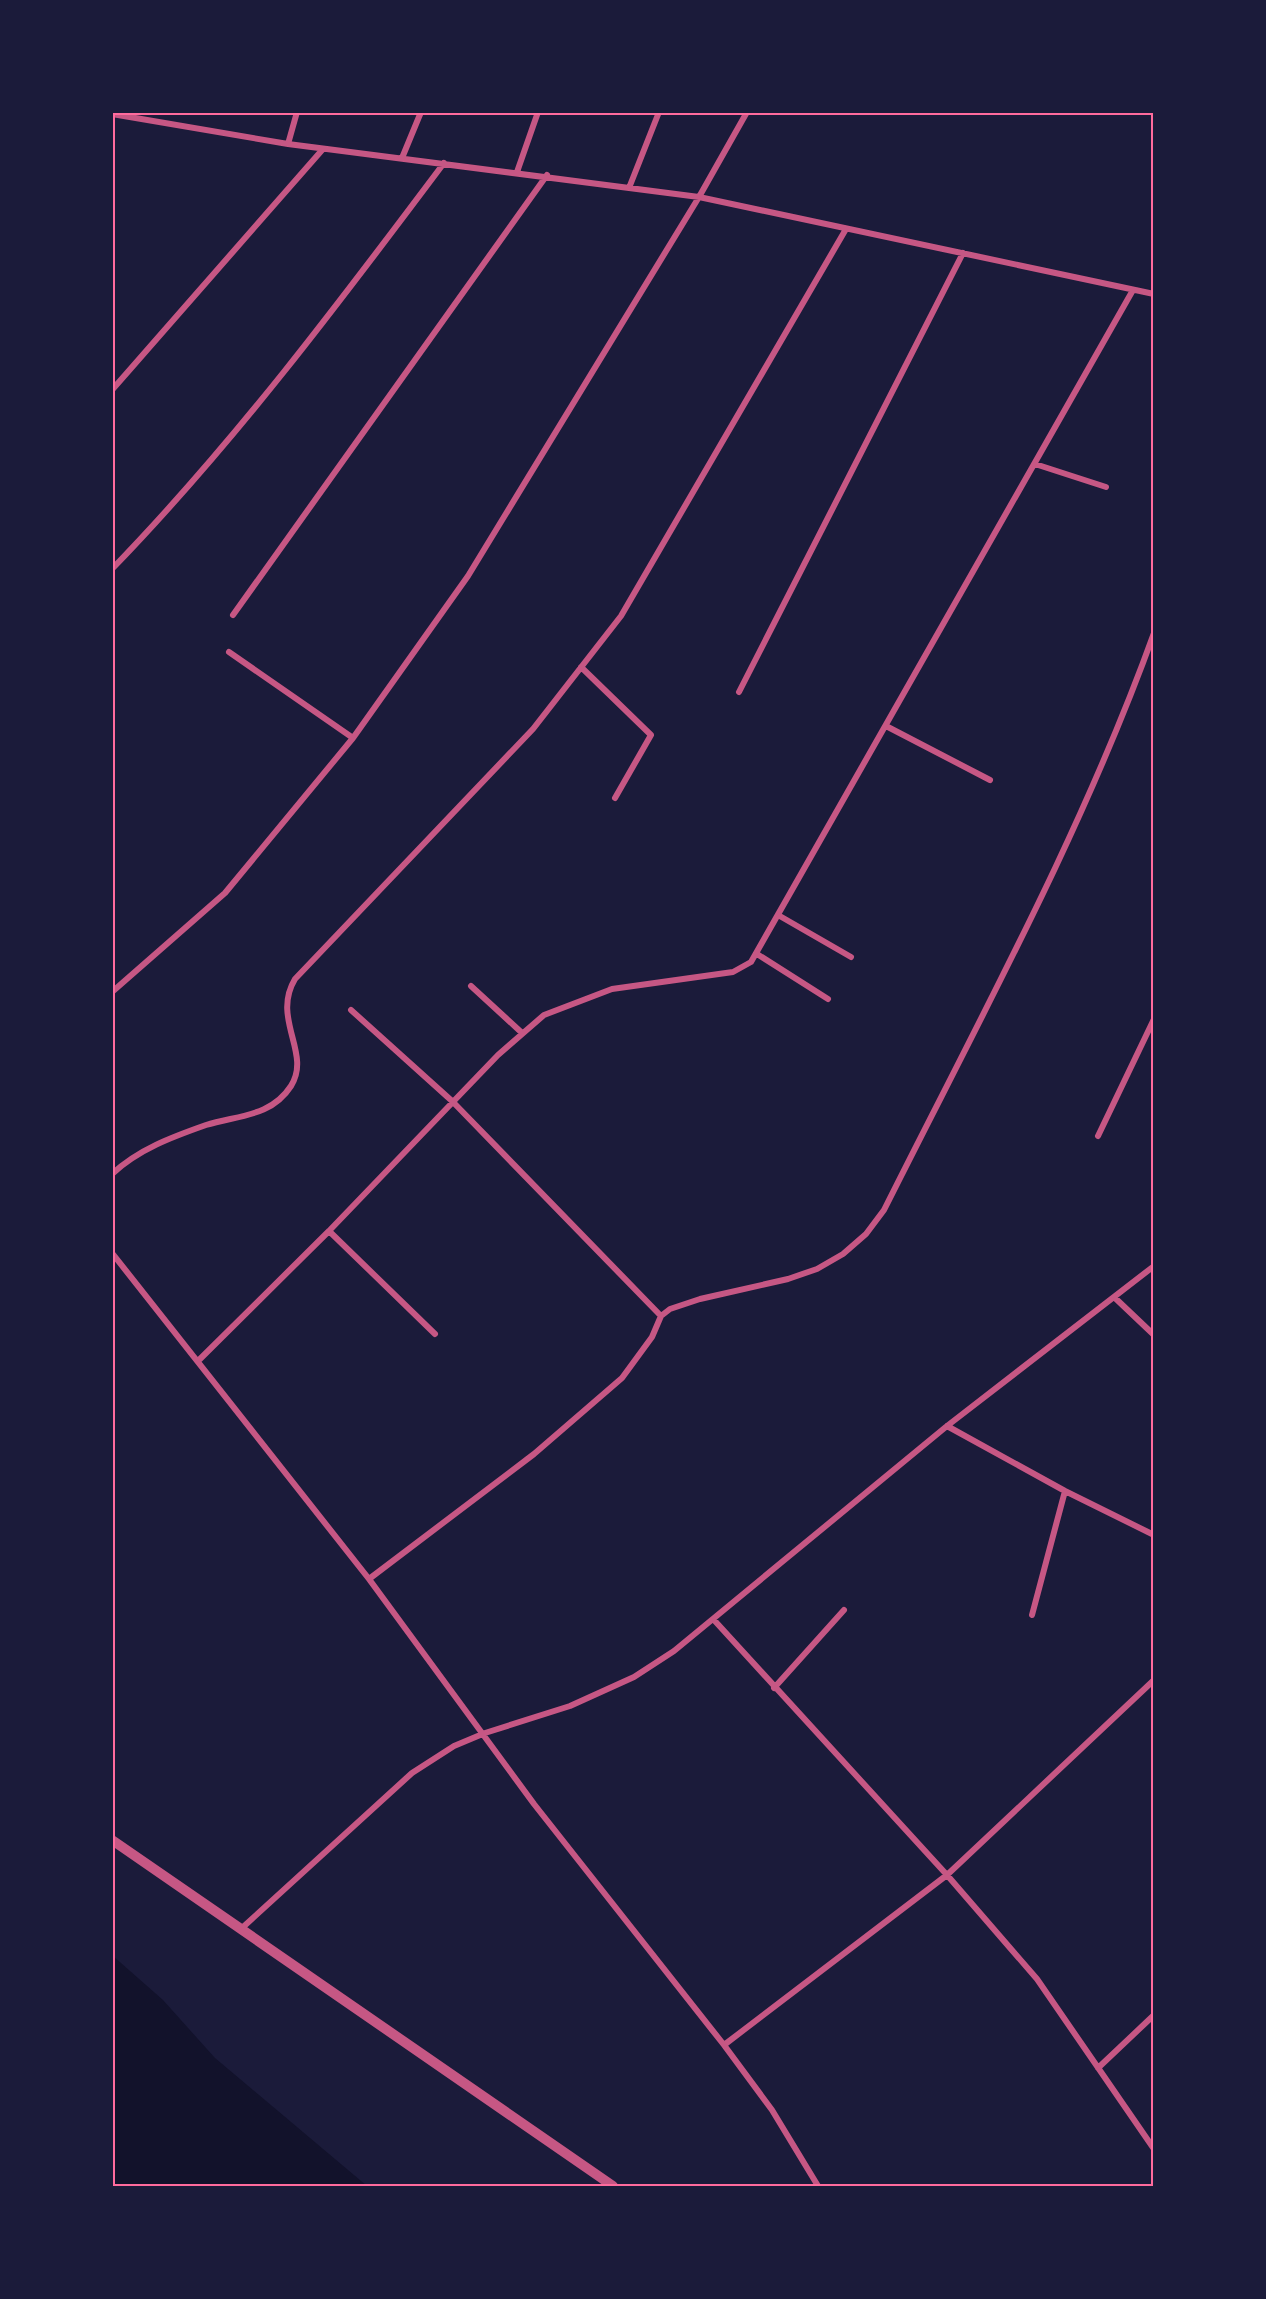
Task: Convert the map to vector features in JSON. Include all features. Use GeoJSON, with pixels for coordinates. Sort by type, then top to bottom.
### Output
{"type":"FeatureCollection","features":[{"type":"Feature","properties":{"kind":"street"},"geometry":{"type":"LineString","coordinates":[[288,144],[297,112]]}},
{"type":"Feature","properties":{"kind":"street"},"geometry":{"type":"LineString","coordinates":[[402,158],[421,112]]}},
{"type":"Feature","properties":{"kind":"street"},"geometry":{"type":"LineString","coordinates":[[517,172],[538,112]]}},
{"type":"Feature","properties":{"kind":"street"},"geometry":{"type":"LineString","coordinates":[[629,188],[659,112]]}},
{"type":"Feature","properties":{"kind":"street"},"geometry":{"type":"LineString","coordinates":[[112,992],[225,893],[353,738],[468,576],[699,197],[747,112]]}},
{"type":"Feature","properties":{"kind":"street"},"geometry":{"type":"LineString","coordinates":[[112,114],[322,149],[517,172],[699,197],[1154,294]]}},
{"type":"Feature","properties":{"kind":"street"},"geometry":{"type":"LineString","coordinates":[[112,390],[322,149]]}},
{"type":"Feature","properties":{"kind":"street"},"geometry":{"type":"LineString","coordinates":[[112,569],[156,524],[305,348],[444,163]]}},
{"type":"Feature","properties":{"kind":"street"},"geometry":{"type":"LineString","coordinates":[[233,615],[547,176]]}},
{"type":"Feature","properties":{"kind":"street"},"geometry":{"type":"LineString","coordinates":[[112,1174],[128,1159],[168,1139],[209,1124],[269,1109],[283,1098],[293,1083],[297,1065],[285,1005],[288,991],[295,979],[533,729],[621,616],[846,229]]}},
{"type":"Feature","properties":{"kind":"street"},"geometry":{"type":"LineString","coordinates":[[739,692],[963,253]]}},
{"type":"Feature","properties":{"kind":"street"},"geometry":{"type":"LineString","coordinates":[[198,1360],[329,1231],[521,1032],[544,1015],[577,1000],[647,982],[733,972],[751,962],[1133,290]]}},
{"type":"Feature","properties":{"kind":"street"},"geometry":{"type":"LineString","coordinates":[[1035,464],[1106,487]]}},
{"type":"Feature","properties":{"kind":"street"},"geometry":{"type":"LineString","coordinates":[[369,1579],[534,1454],[622,1378],[652,1337],[661,1316],[680,1304],[788,1279],[817,1269],[866,1234],[884,1210],[1046,889],[1127,707],[1154,633]]}},
{"type":"Feature","properties":{"kind":"street"},"geometry":{"type":"LineString","coordinates":[[229,652],[353,738]]}},
{"type":"Feature","properties":{"kind":"street"},"geometry":{"type":"LineString","coordinates":[[581,667],[651,735],[615,798]]}},
{"type":"Feature","properties":{"kind":"street"},"geometry":{"type":"LineString","coordinates":[[886,726],[990,780]]}},
{"type":"Feature","properties":{"kind":"street"},"geometry":{"type":"LineString","coordinates":[[778,915],[851,957]]}},
{"type":"Feature","properties":{"kind":"street"},"geometry":{"type":"LineString","coordinates":[[757,954],[828,999]]}},
{"type":"Feature","properties":{"kind":"street"},"geometry":{"type":"LineString","coordinates":[[471,986],[521,1032]]}},
{"type":"Feature","properties":{"kind":"street"},"geometry":{"type":"LineString","coordinates":[[351,1010],[452,1101],[661,1316]]}},
{"type":"Feature","properties":{"kind":"street"},"geometry":{"type":"LineString","coordinates":[[1098,1136],[1154,1018]]}},
{"type":"Feature","properties":{"kind":"street"},"geometry":{"type":"LineString","coordinates":[[329,1231],[435,1334]]}},
{"type":"Feature","properties":{"kind":"street"},"geometry":{"type":"LineString","coordinates":[[112,1253],[369,1579],[485,1733],[534,1804],[724,2045],[771,2110],[818,2187]]}},
{"type":"Feature","properties":{"kind":"street"},"geometry":{"type":"LineString","coordinates":[[242,1928],[412,1773],[454,1746],[485,1733],[570,1706],[634,1677],[674,1651],[946,1426],[1154,1266]]}},
{"type":"Feature","properties":{"kind":"street"},"geometry":{"type":"LineString","coordinates":[[1113,1297],[1154,1335]]}},
{"type":"Feature","properties":{"kind":"street"},"geometry":{"type":"LineString","coordinates":[[946,1426],[1065,1491],[1154,1535]]}},
{"type":"Feature","properties":{"kind":"street"},"geometry":{"type":"LineString","coordinates":[[1032,1615],[1065,1491]]}},
{"type":"Feature","properties":{"kind":"street"},"geometry":{"type":"LineString","coordinates":[[774,1688],[844,1610]]}},
{"type":"Feature","properties":{"kind":"street"},"geometry":{"type":"LineString","coordinates":[[714,1620],[947,1875],[1037,1979],[1154,2149]]}},
{"type":"Feature","properties":{"kind":"street"},"geometry":{"type":"LineString","coordinates":[[724,2045],[947,1875],[1154,1680]]}},
{"type":"Feature","properties":{"kind":"street"},"geometry":{"type":"LineString","coordinates":[[112,1840],[614,2187]]}},
{"type":"Feature","properties":{"kind":"street"},"geometry":{"type":"LineString","coordinates":[[1098,2068],[1154,2015]]}},
{"type":"Feature","properties":{"kind":"shaded area"},"geometry":{"type":"Polygon","coordinates":[[[113,1956],[163,2000],[215,2058],[367,2186],[113,2186],[113,1956]]]}}]}
